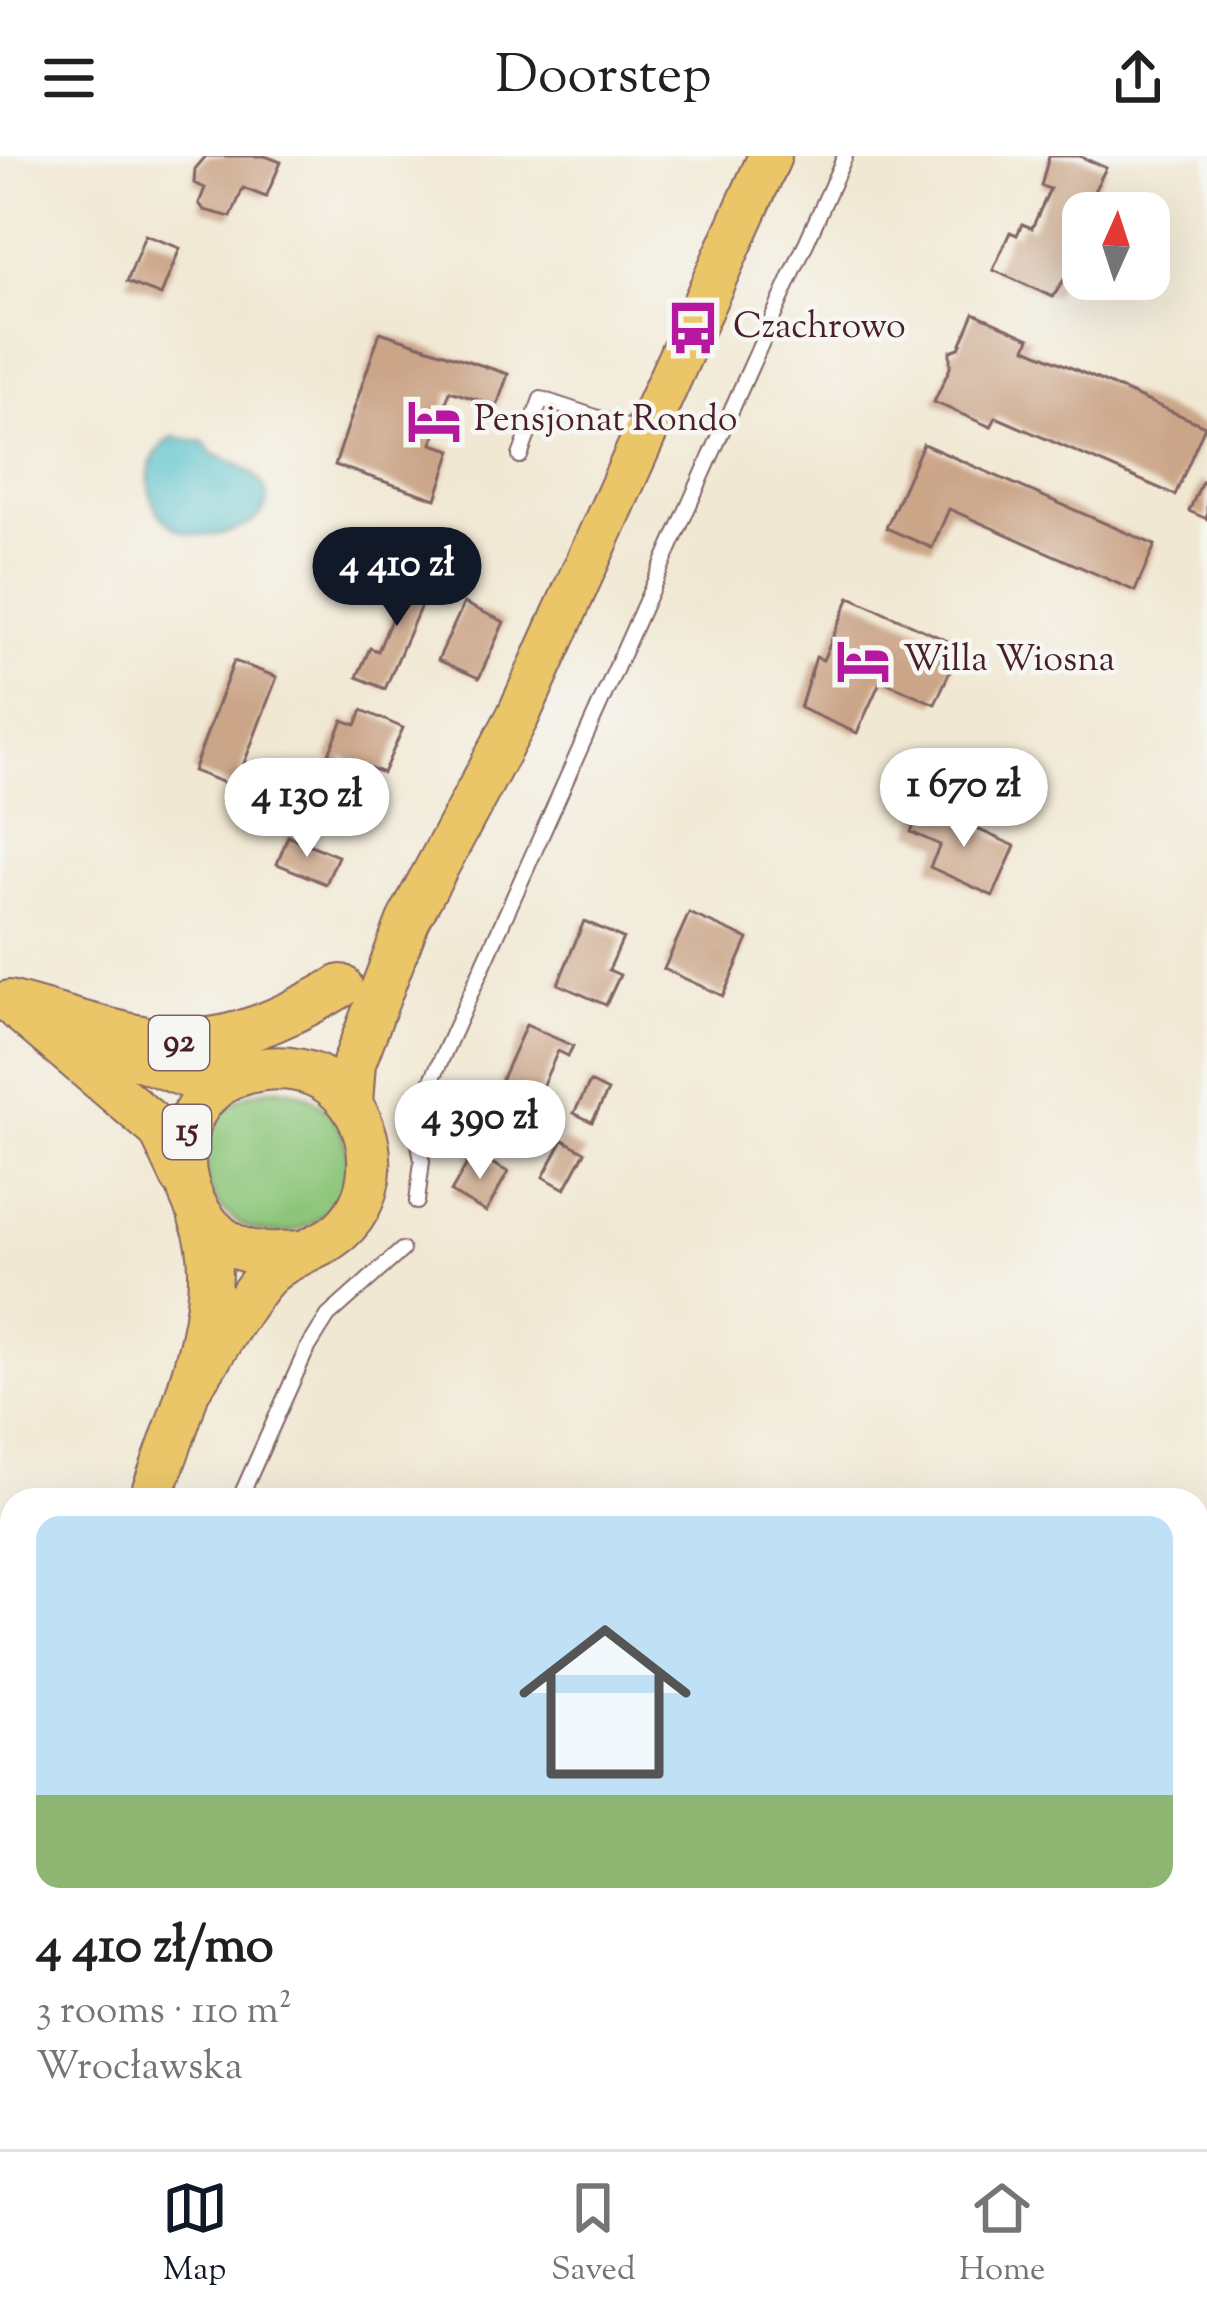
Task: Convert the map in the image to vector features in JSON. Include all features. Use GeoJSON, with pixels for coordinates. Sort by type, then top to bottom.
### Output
{"type":"FeatureCollection","features":[{"type":"Feature","properties":{"kind":"main road","name":"15"},"geometry":{"type":"LineString","coordinates":[[190,1388],[261,1281],[334,1236],[358,1209],[370,1174],[368,1139],[351,1103],[354,1063],[408,921],[518,716],[770,156]]}},
{"type":"Feature","properties":{"kind":"main road","name":"15"},"geometry":{"type":"LineString","coordinates":[[154,1488],[190,1388],[212,1262],[183,1179],[183,1142],[199,1107],[297,1051],[340,986],[408,921]]}},
{"type":"Feature","properties":{"kind":"main road","name":"92"},"geometry":{"type":"LineString","coordinates":[[4,999],[145,1038],[194,1043],[260,1030],[340,986]]}},
{"type":"Feature","properties":{"kind":"main road","name":"92"},"geometry":{"type":"LineString","coordinates":[[4,999],[174,1074],[210,1081],[255,1071]]}},
{"type":"Feature","properties":{"kind":"main road","name":"92"},"geometry":{"type":"LineString","coordinates":[[4,999],[160,1130],[183,1179]]}},
{"type":"Feature","properties":{"kind":"main road"},"geometry":{"type":"LineString","coordinates":[[255,1071],[309,1072],[351,1103]]}},
{"type":"Feature","properties":{"kind":"main road"},"geometry":{"type":"LineString","coordinates":[[200,1218],[246,1250],[302,1252]]}},
{"type":"Feature","properties":{"kind":"lane"},"geometry":{"type":"LineString","coordinates":[[417,1202],[422,1161],[415,1118],[422,1099],[845,156]]}},
{"type":"Feature","properties":{"kind":"lane"},"geometry":{"type":"LineString","coordinates":[[520,456],[541,399],[646,434]]}},
{"type":"Feature","properties":{"kind":"lane"},"geometry":{"type":"LineString","coordinates":[[244,1488],[306,1351],[328,1316],[402,1250]]}},
{"type":"Feature","properties":{"kind":"green space"},"geometry":{"type":"Polygon","coordinates":[[[276,1089],[304,1094],[327,1110],[343,1133],[348,1161],[343,1189],[327,1212],[304,1228],[276,1233],[248,1228],[225,1212],[209,1189],[204,1161],[209,1133],[225,1110],[248,1094],[276,1089]]]}},
{"type":"Feature","properties":{"kind":"water"},"geometry":{"type":"Polygon","coordinates":[[[173,437],[204,442],[213,454],[253,475],[267,496],[260,515],[240,528],[213,535],[184,531],[161,516],[149,485],[150,470],[157,451],[173,437]]]}},
{"type":"Feature","properties":{"kind":"building"},"geometry":{"type":"Polygon","coordinates":[[[206,156],[265,156],[281,162],[266,197],[243,188],[231,217],[204,210],[199,203],[205,188],[194,183],[195,169],[206,156]]]}},
{"type":"Feature","properties":{"kind":"building"},"geometry":{"type":"Polygon","coordinates":[[[1049,156],[1079,156],[1106,168],[1094,192],[1062,192],[1062,283],[1053,297],[993,270],[1010,232],[1017,235],[1022,224],[1032,228],[1050,189],[1041,186],[1049,156]]]}},
{"type":"Feature","properties":{"kind":"building"},"geometry":{"type":"Polygon","coordinates":[[[145,235],[180,248],[161,295],[127,282],[145,235]]]}},
{"type":"Feature","properties":{"kind":"building"},"geometry":{"type":"Polygon","coordinates":[[[974,313],[1030,338],[1026,348],[1205,426],[1175,495],[996,417],[991,427],[934,402],[950,368],[950,351],[959,348],[974,313]]]}},
{"type":"Feature","properties":{"kind":"building"},"geometry":{"type":"Polygon","coordinates":[[[380,332],[508,374],[497,406],[450,391],[432,444],[452,450],[436,499],[335,465],[380,332]]]}},
{"type":"Feature","properties":{"kind":"building"},"geometry":{"type":"Polygon","coordinates":[[[923,444],[1155,545],[1135,591],[949,509],[932,548],[886,528],[923,444]]]}},
{"type":"Feature","properties":{"kind":"building"},"geometry":{"type":"Polygon","coordinates":[[[1202,482],[1207,484],[1207,519],[1189,511],[1202,482]]]}},
{"type":"Feature","properties":{"kind":"building"},"geometry":{"type":"Polygon","coordinates":[[[409,564],[434,575],[385,689],[357,677],[370,648],[378,651],[407,582],[402,581],[409,564]]]}},
{"type":"Feature","properties":{"kind":"building"},"geometry":{"type":"Polygon","coordinates":[[[850,597],[961,647],[935,704],[881,680],[857,733],[800,708],[816,657],[823,660],[850,597]]]}},
{"type":"Feature","properties":{"kind":"building"},"geometry":{"type":"Polygon","coordinates":[[[464,603],[504,622],[479,678],[438,660],[464,603]]]}},
{"type":"Feature","properties":{"kind":"building"},"geometry":{"type":"Polygon","coordinates":[[[234,661],[277,677],[235,787],[193,771],[234,661]]]}},
{"type":"Feature","properties":{"kind":"building"},"geometry":{"type":"Polygon","coordinates":[[[362,710],[403,728],[383,773],[343,757],[340,764],[327,758],[343,720],[356,725],[362,710]]]}},
{"type":"Feature","properties":{"kind":"building"},"geometry":{"type":"Polygon","coordinates":[[[923,805],[1015,846],[993,896],[930,867],[940,845],[911,832],[923,805]]]}},
{"type":"Feature","properties":{"kind":"building"},"geometry":{"type":"Polygon","coordinates":[[[288,836],[338,856],[326,884],[277,864],[288,836]]]}},
{"type":"Feature","properties":{"kind":"building"},"geometry":{"type":"Polygon","coordinates":[[[689,913],[748,939],[723,996],[664,969],[689,913]]]}},
{"type":"Feature","properties":{"kind":"building"},"geometry":{"type":"Polygon","coordinates":[[[584,921],[623,938],[609,970],[620,975],[606,1005],[558,984],[584,921]]]}},
{"type":"Feature","properties":{"kind":"building"},"geometry":{"type":"Polygon","coordinates":[[[526,1025],[573,1046],[568,1056],[558,1051],[536,1100],[500,1083],[526,1025]]]}},
{"type":"Feature","properties":{"kind":"building"},"geometry":{"type":"Polygon","coordinates":[[[590,1082],[608,1091],[592,1122],[574,1113],[590,1082]]]}},
{"type":"Feature","properties":{"kind":"building"},"geometry":{"type":"Polygon","coordinates":[[[563,1140],[585,1152],[565,1189],[543,1177],[563,1140]]]}},
{"type":"Feature","properties":{"kind":"building"},"geometry":{"type":"Polygon","coordinates":[[[473,1153],[508,1172],[486,1212],[451,1192],[473,1153]]]}},
{"type":"Feature","properties":{"kind":"place","name":"Czachrowo"},"geometry":{"type":"Point","coordinates":[693,328]}},
{"type":"Feature","properties":{"kind":"place","name":"Pensjonat Rondo"},"geometry":{"type":"Point","coordinates":[434,421]}},
{"type":"Feature","properties":{"kind":"place","name":"Willa Wiosna"},"geometry":{"type":"Point","coordinates":[863,661]}}]}
